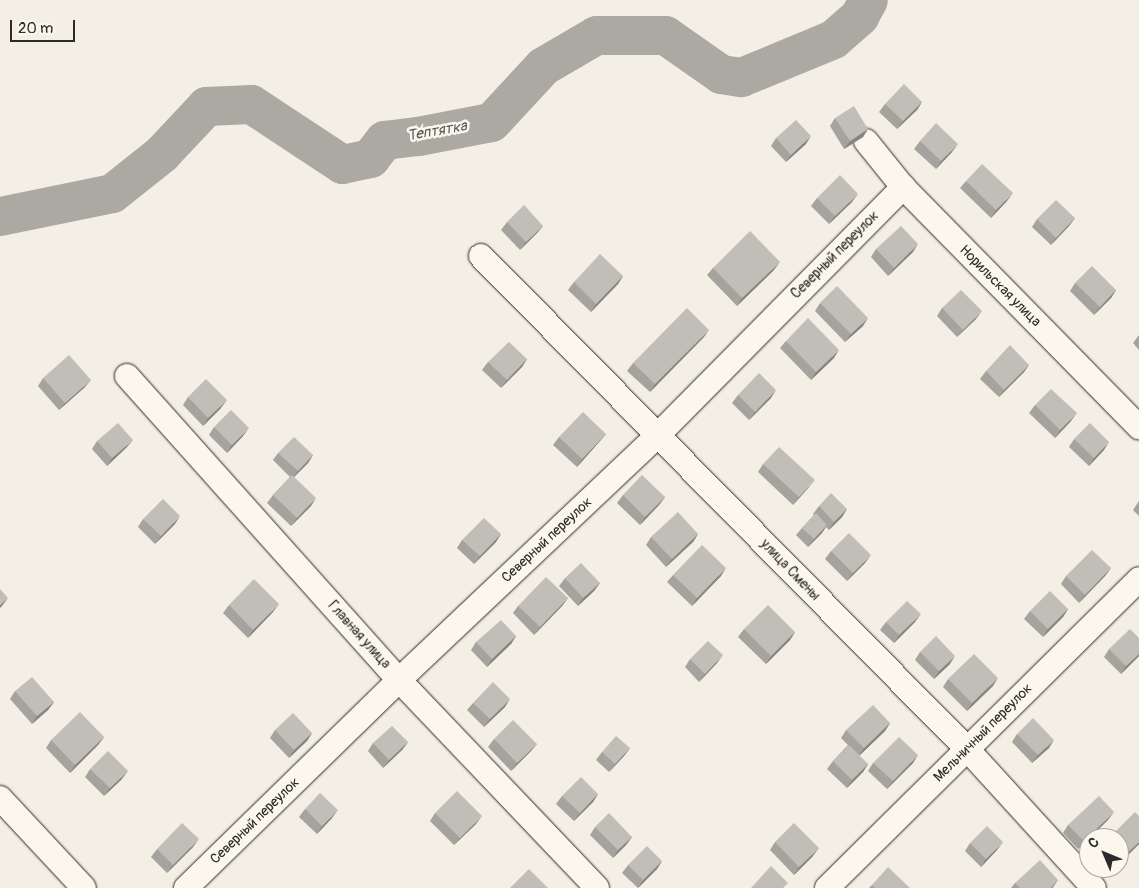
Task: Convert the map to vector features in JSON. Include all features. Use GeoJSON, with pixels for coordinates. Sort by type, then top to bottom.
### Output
{"type":"FeatureCollection","features":[{"type":"Feature","properties":{"kind":"street","name":"Норильская улица"},"geometry":{"type":"LineString","coordinates":[[866,141],[903,187],[1139,427]]}},
{"type":"Feature","properties":{"kind":"street","name":"Северный переулок"},"geometry":{"type":"LineString","coordinates":[[186,888],[399,680],[658,435],[903,187]]}},
{"type":"Feature","properties":{"kind":"street","name":"улица Смены"},"geometry":{"type":"LineString","coordinates":[[481,256],[967,750],[1094,888]]}},
{"type":"Feature","properties":{"kind":"street","name":"Главная улица"},"geometry":{"type":"LineString","coordinates":[[127,376],[399,680],[597,888]]}},
{"type":"Feature","properties":{"kind":"street","name":"Мельничный переулок"},"geometry":{"type":"LineString","coordinates":[[827,888],[1139,579]]}},
{"type":"Feature","properties":{"kind":"street"},"geometry":{"type":"LineString","coordinates":[[0,798],[84,888]]}},
{"type":"Feature","properties":{"kind":"building"},"geometry":{"type":"Polygon","coordinates":[[[904,84],[922,102],[903,121],[885,104],[904,84]]]}},
{"type":"Feature","properties":{"kind":"building"},"geometry":{"type":"Polygon","coordinates":[[[854,106],[868,129],[850,141],[835,118],[854,106]]]}},
{"type":"Feature","properties":{"kind":"building"},"geometry":{"type":"Polygon","coordinates":[[[796,120],[811,136],[791,155],[776,138],[796,120]]]}},
{"type":"Feature","properties":{"kind":"building"},"geometry":{"type":"Polygon","coordinates":[[[936,123],[958,144],[941,161],[920,141],[936,123]]]}},
{"type":"Feature","properties":{"kind":"building"},"geometry":{"type":"Polygon","coordinates":[[[982,164],[1013,193],[996,210],[966,181],[982,164]]]}},
{"type":"Feature","properties":{"kind":"building"},"geometry":{"type":"Polygon","coordinates":[[[840,175],[858,194],[835,216],[817,198],[840,175]]]}},
{"type":"Feature","properties":{"kind":"building"},"geometry":{"type":"Polygon","coordinates":[[[1056,200],[1075,218],[1056,238],[1037,219],[1056,200]]]}},
{"type":"Feature","properties":{"kind":"building"},"geometry":{"type":"Polygon","coordinates":[[[524,205],[543,226],[526,242],[507,222],[524,205]]]}},
{"type":"Feature","properties":{"kind":"building"},"geometry":{"type":"Polygon","coordinates":[[[901,226],[918,244],[894,268],[876,249],[901,226]]]}},
{"type":"Feature","properties":{"kind":"building"},"geometry":{"type":"Polygon","coordinates":[[[750,231],[780,262],[742,298],[713,268],[750,231]]]}},
{"type":"Feature","properties":{"kind":"building"},"geometry":{"type":"Polygon","coordinates":[[[600,254],[623,276],[596,304],[574,282],[600,254]]]}},
{"type":"Feature","properties":{"kind":"building"},"geometry":{"type":"Polygon","coordinates":[[[1092,266],[1116,290],[1100,307],[1075,283],[1092,266]]]}},
{"type":"Feature","properties":{"kind":"building"},"geometry":{"type":"Polygon","coordinates":[[[837,286],[868,318],[851,334],[820,303],[837,286]]]}},
{"type":"Feature","properties":{"kind":"building"},"geometry":{"type":"Polygon","coordinates":[[[961,290],[982,311],[963,330],[942,308],[961,290]]]}},
{"type":"Feature","properties":{"kind":"building"},"geometry":{"type":"Polygon","coordinates":[[[687,308],[709,330],[655,384],[633,363],[687,308]]]}},
{"type":"Feature","properties":{"kind":"building"},"geometry":{"type":"Polygon","coordinates":[[[808,318],[839,350],[816,372],[786,341],[808,318]]]}},
{"type":"Feature","properties":{"kind":"building"},"geometry":{"type":"Polygon","coordinates":[[[509,342],[527,359],[507,380],[488,362],[509,342]]]}},
{"type":"Feature","properties":{"kind":"building"},"geometry":{"type":"Polygon","coordinates":[[[1010,345],[1029,365],[1004,390],[986,371],[1010,345]]]}},
{"type":"Feature","properties":{"kind":"building"},"geometry":{"type":"Polygon","coordinates":[[[69,355],[91,380],[65,403],[43,378],[69,355]]]}},
{"type":"Feature","properties":{"kind":"building"},"geometry":{"type":"Polygon","coordinates":[[[759,373],[776,390],[755,412],[738,395],[759,373]]]}},
{"type":"Feature","properties":{"kind":"building"},"geometry":{"type":"Polygon","coordinates":[[[206,379],[227,400],[208,418],[188,397],[206,379]]]}},
{"type":"Feature","properties":{"kind":"building"},"geometry":{"type":"Polygon","coordinates":[[[1051,389],[1077,413],[1060,430],[1035,405],[1051,389]]]}},
{"type":"Feature","properties":{"kind":"building"},"geometry":{"type":"Polygon","coordinates":[[[231,410],[249,428],[232,445],[214,427],[231,410]]]}},
{"type":"Feature","properties":{"kind":"building"},"geometry":{"type":"Polygon","coordinates":[[[583,412],[606,434],[582,459],[559,437],[583,412]]]}},
{"type":"Feature","properties":{"kind":"building"},"geometry":{"type":"Polygon","coordinates":[[[118,423],[133,440],[112,458],[97,441],[118,423]]]}},
{"type":"Feature","properties":{"kind":"building"},"geometry":{"type":"Polygon","coordinates":[[[1090,423],[1109,442],[1094,458],[1074,439],[1090,423]]]}},
{"type":"Feature","properties":{"kind":"building"},"geometry":{"type":"Polygon","coordinates":[[[294,437],[313,455],[298,471],[278,453],[294,437]]]}},
{"type":"Feature","properties":{"kind":"building"},"geometry":{"type":"Polygon","coordinates":[[[779,447],[815,480],[799,497],[763,464],[779,447]]]}},
{"type":"Feature","properties":{"kind":"building"},"geometry":{"type":"Polygon","coordinates":[[[292,475],[316,498],[297,518],[273,495],[292,475]]]}},
{"type":"Feature","properties":{"kind":"building"},"geometry":{"type":"Polygon","coordinates":[[[642,475],[665,497],[645,517],[623,495],[642,475]]]}},
{"type":"Feature","properties":{"kind":"building"},"geometry":{"type":"Polygon","coordinates":[[[831,493],[847,509],[834,522],[819,506],[831,493]]]}},
{"type":"Feature","properties":{"kind":"building"},"geometry":{"type":"Polygon","coordinates":[[[163,499],[180,516],[161,536],[143,519],[163,499]]]}},
{"type":"Feature","properties":{"kind":"building"},"geometry":{"type":"Polygon","coordinates":[[[678,512],[698,534],[672,559],[651,537],[678,512]]]}},
{"type":"Feature","properties":{"kind":"building"},"geometry":{"type":"Polygon","coordinates":[[[816,513],[827,525],[814,539],[802,528],[816,513]]]}},
{"type":"Feature","properties":{"kind":"building"},"geometry":{"type":"Polygon","coordinates":[[[484,518],[501,534],[480,556],[462,540],[484,518]]]}},
{"type":"Feature","properties":{"kind":"building"},"geometry":{"type":"Polygon","coordinates":[[[849,533],[871,555],[853,573],[831,551],[849,533]]]}},
{"type":"Feature","properties":{"kind":"building"},"geometry":{"type":"Polygon","coordinates":[[[702,545],[726,568],[697,598],[673,575],[702,545]]]}},
{"type":"Feature","properties":{"kind":"building"},"geometry":{"type":"Polygon","coordinates":[[[1092,550],[1111,568],[1085,595],[1066,576],[1092,550]]]}},
{"type":"Feature","properties":{"kind":"building"},"geometry":{"type":"Polygon","coordinates":[[[581,563],[600,583],[583,598],[565,578],[581,563]]]}},
{"type":"Feature","properties":{"kind":"building"},"geometry":{"type":"Polygon","coordinates":[[[546,577],[568,598],[540,627],[518,606],[546,577]]]}},
{"type":"Feature","properties":{"kind":"building"},"geometry":{"type":"Polygon","coordinates":[[[254,579],[279,604],[253,630],[229,605],[254,579]]]}},
{"type":"Feature","properties":{"kind":"building"},"geometry":{"type":"Polygon","coordinates":[[[0,589],[8,598],[0,605],[0,589]]]}},
{"type":"Feature","properties":{"kind":"building"},"geometry":{"type":"Polygon","coordinates":[[[1050,591],[1068,609],[1048,629],[1030,611],[1050,591]]]}},
{"type":"Feature","properties":{"kind":"building"},"geometry":{"type":"Polygon","coordinates":[[[907,601],[921,614],[899,635],[886,622],[907,601]]]}},
{"type":"Feature","properties":{"kind":"building"},"geometry":{"type":"Polygon","coordinates":[[[768,605],[795,632],[771,656],[744,629],[768,605]]]}},
{"type":"Feature","properties":{"kind":"building"},"geometry":{"type":"Polygon","coordinates":[[[501,620],[516,636],[492,659],[476,642],[501,620]]]}},
{"type":"Feature","properties":{"kind":"building"},"geometry":{"type":"Polygon","coordinates":[[[1130,629],[1139,638],[1139,654],[1126,666],[1109,649],[1130,629]]]}},
{"type":"Feature","properties":{"kind":"building"},"geometry":{"type":"Polygon","coordinates":[[[936,636],[955,656],[939,671],[920,652],[936,636]]]}},
{"type":"Feature","properties":{"kind":"building"},"geometry":{"type":"Polygon","coordinates":[[[708,641],[723,655],[705,674],[690,659],[708,641]]]}},
{"type":"Feature","properties":{"kind":"building"},"geometry":{"type":"Polygon","coordinates":[[[974,654],[998,678],[972,703],[948,679],[974,654]]]}},
{"type":"Feature","properties":{"kind":"building"},"geometry":{"type":"Polygon","coordinates":[[[32,677],[54,702],[37,716],[15,691],[32,677]]]}},
{"type":"Feature","properties":{"kind":"building"},"geometry":{"type":"Polygon","coordinates":[[[493,682],[510,699],[490,719],[473,703],[493,682]]]}},
{"type":"Feature","properties":{"kind":"building"},"geometry":{"type":"Polygon","coordinates":[[[873,705],[890,723],[864,748],[846,730],[873,705]]]}},
{"type":"Feature","properties":{"kind":"building"},"geometry":{"type":"Polygon","coordinates":[[[80,712],[104,737],[75,765],[51,740],[80,712]]]}},
{"type":"Feature","properties":{"kind":"building"},"geometry":{"type":"Polygon","coordinates":[[[293,713],[312,733],[294,750],[275,730],[293,713]]]}},
{"type":"Feature","properties":{"kind":"building"},"geometry":{"type":"Polygon","coordinates":[[[1033,718],[1054,740],[1038,755],[1017,734],[1033,718]]]}},
{"type":"Feature","properties":{"kind":"building"},"geometry":{"type":"Polygon","coordinates":[[[513,720],[537,744],[517,763],[494,739],[513,720]]]}},
{"type":"Feature","properties":{"kind":"building"},"geometry":{"type":"Polygon","coordinates":[[[392,726],[408,742],[389,760],[373,743],[392,726]]]}},
{"type":"Feature","properties":{"kind":"building"},"geometry":{"type":"Polygon","coordinates":[[[616,736],[630,748],[615,764],[602,752],[616,736]]]}},
{"type":"Feature","properties":{"kind":"building"},"geometry":{"type":"Polygon","coordinates":[[[899,737],[918,755],[893,781],[873,763],[899,737]]]}},
{"type":"Feature","properties":{"kind":"building"},"geometry":{"type":"Polygon","coordinates":[[[849,745],[868,764],[852,780],[833,761],[849,745]]]}},
{"type":"Feature","properties":{"kind":"building"},"geometry":{"type":"Polygon","coordinates":[[[108,751],[128,771],[110,788],[90,769],[108,751]]]}},
{"type":"Feature","properties":{"kind":"building"},"geometry":{"type":"Polygon","coordinates":[[[581,777],[598,794],[580,813],[562,796],[581,777]]]}},
{"type":"Feature","properties":{"kind":"building"},"geometry":{"type":"Polygon","coordinates":[[[457,791],[482,816],[460,838],[435,813],[457,791]]]}},
{"type":"Feature","properties":{"kind":"building"},"geometry":{"type":"Polygon","coordinates":[[[320,793],[338,810],[322,826],[305,809],[320,793]]]}},
{"type":"Feature","properties":{"kind":"building"},"geometry":{"type":"Polygon","coordinates":[[[1099,796],[1114,812],[1097,828],[1079,828],[1079,836],[1068,825],[1099,796]]]}},
{"type":"Feature","properties":{"kind":"building"},"geometry":{"type":"Polygon","coordinates":[[[1135,812],[1139,816],[1139,842],[1129,851],[1129,828],[1119,828],[1135,812]]]}},
{"type":"Feature","properties":{"kind":"building"},"geometry":{"type":"Polygon","coordinates":[[[609,813],[632,837],[618,850],[595,827],[609,813]]]}},
{"type":"Feature","properties":{"kind":"building"},"geometry":{"type":"Polygon","coordinates":[[[182,823],[199,839],[173,865],[157,849],[182,823]]]}},
{"type":"Feature","properties":{"kind":"building"},"geometry":{"type":"Polygon","coordinates":[[[794,823],[819,848],[799,867],[775,842],[794,823]]]}},
{"type":"Feature","properties":{"kind":"building"},"geometry":{"type":"Polygon","coordinates":[[[987,826],[1003,842],[986,859],[970,843],[987,826]]]}},
{"type":"Feature","properties":{"kind":"building"},"geometry":{"type":"Polygon","coordinates":[[[647,846],[662,861],[643,880],[628,865],[647,846]]]}},
{"type":"Feature","properties":{"kind":"building"},"geometry":{"type":"Polygon","coordinates":[[[1040,860],[1058,880],[1050,888],[1020,888],[1015,883],[1040,860]]]}},
{"type":"Feature","properties":{"kind":"building"},"geometry":{"type":"Polygon","coordinates":[[[771,866],[788,883],[783,888],[751,888],[771,866]]]}},
{"type":"Feature","properties":{"kind":"building"},"geometry":{"type":"Polygon","coordinates":[[[888,867],[910,888],[875,888],[872,885],[888,867]]]}},
{"type":"Feature","properties":{"kind":"building"},"geometry":{"type":"Polygon","coordinates":[[[529,869],[548,888],[510,888],[529,869]]]}},
{"type":"Feature","properties":{"kind":"waterway","name":"Тептятка"},"geometry":{"type":"LineString","coordinates":[[0,216],[112,193],[161,154],[206,106],[251,104],[342,164],[370,158],[384,140],[418,136],[491,122],[543,66],[596,35],[665,35],[721,74],[741,77],[833,39],[859,16],[868,0]]}}]}
